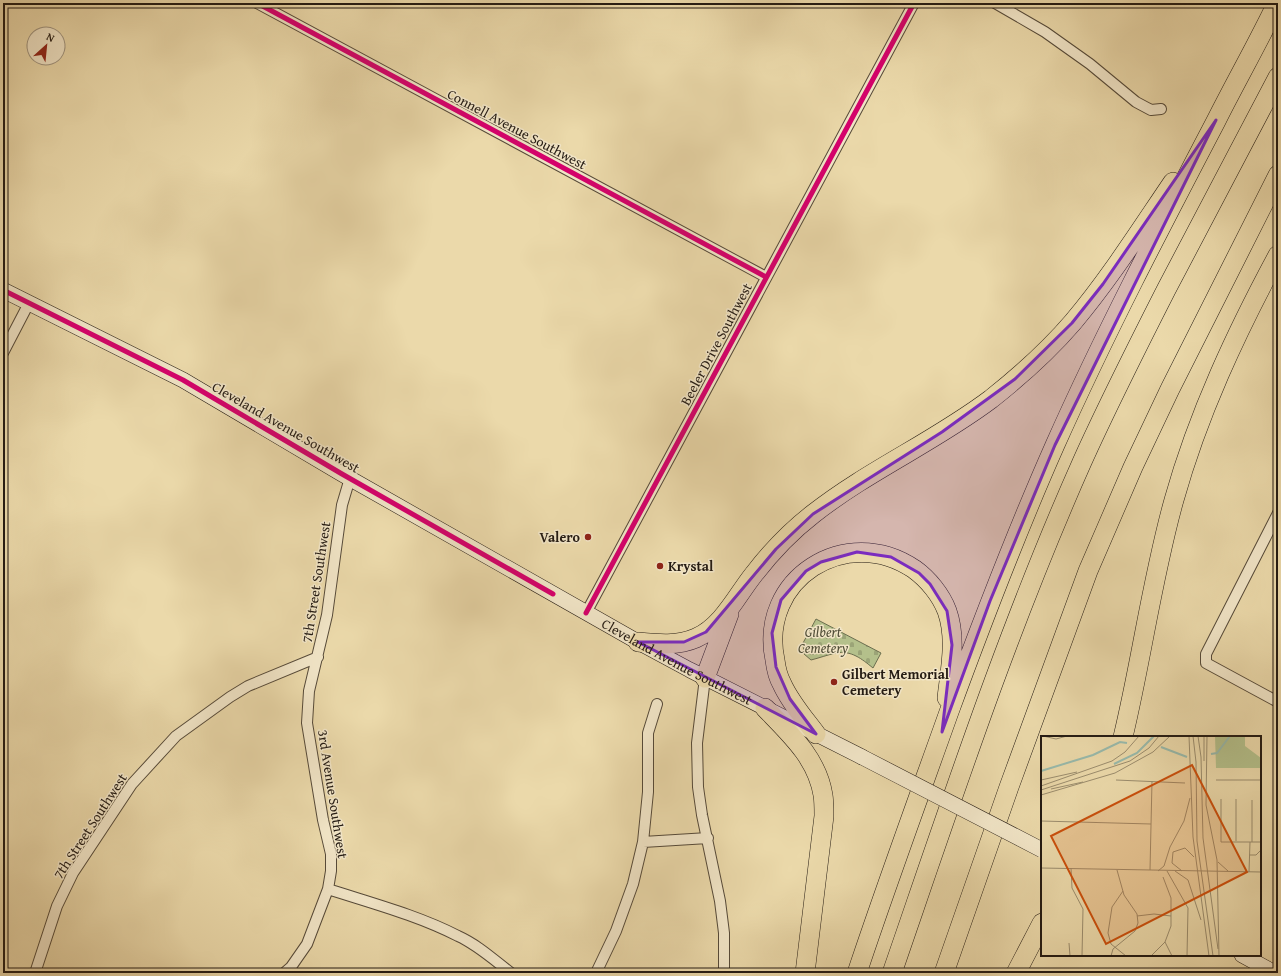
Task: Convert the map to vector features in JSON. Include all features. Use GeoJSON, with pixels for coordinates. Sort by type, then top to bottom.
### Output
{"type":"FeatureCollection","features":[{"type":"Feature","properties":{"kind":"highway"},"geometry":{"type":"LineString","coordinates":[[857,973],[881,901],[990,601],[1055,445],[1092,364],[1277,3]]}},
{"type":"Feature","properties":{"kind":"highway"},"geometry":{"type":"LineString","coordinates":[[892,973],[961,775],[1035,572],[1082,462],[1131,358],[1278,77]]}},
{"type":"Feature","properties":{"kind":"highway"},"geometry":{"type":"LineString","coordinates":[[638,642],[672,644],[697,638],[715,625],[736,600],[755,572],[776,549],[813,514],[856,484],[942,432],[983,404],[1015,379],[1072,323],[1103,284],[1216,120]]}},
{"type":"Feature","properties":{"kind":"highway"},"geometry":{"type":"LineString","coordinates":[[944,973],[1014,772],[1088,571],[1133,467],[1170,388],[1278,175]]}},
{"type":"Feature","properties":{"kind":"highway"},"geometry":{"type":"LineString","coordinates":[[1238,253],[1278,186]]}},
{"type":"Feature","properties":{"kind":"highway"},"geometry":{"type":"LineString","coordinates":[[1123,736],[1155,580],[1174,500],[1184,467],[1232,345],[1247,312],[1278,254]]}},
{"type":"Feature","properties":{"kind":"highway"},"geometry":{"type":"LineString","coordinates":[[816,734],[790,699],[781,683],[772,648],[772,633],[776,614],[781,600],[806,571],[821,562],[839,555],[857,552],[874,553],[891,557],[906,564],[919,573],[930,584],[947,611],[951,628],[952,645],[942,732]]}},
{"type":"Feature","properties":{"kind":"highway"},"geometry":{"type":"LineString","coordinates":[[705,678],[723,628],[736,600]]}},
{"type":"Feature","properties":{"kind":"highway"},"geometry":{"type":"LineString","coordinates":[[765,708],[805,750],[816,770],[823,795],[824,816],[805,973]]}},
{"type":"Feature","properties":{"kind":"highway"},"geometry":{"type":"LineString","coordinates":[[1016,973],[1041,925]]}},
{"type":"Feature","properties":{"kind":"main road","name":"Cleveland Avenue Southwest"},"geometry":{"type":"LineString","coordinates":[[3,290],[183,380],[350,478],[638,642],[705,678],[862,756],[1041,849]]}},
{"type":"Feature","properties":{"kind":"main road"},"geometry":{"type":"LineString","coordinates":[[1244,956],[1275,973]]}},
{"type":"Feature","properties":{"kind":"street","name":"Connell Avenue Southwest"},"geometry":{"type":"LineString","coordinates":[[257,3],[766,277]]}},
{"type":"Feature","properties":{"kind":"street","name":"Beeler Drive Southwest"},"geometry":{"type":"LineString","coordinates":[[586,613],[914,3]]}},
{"type":"Feature","properties":{"kind":"street"},"geometry":{"type":"LineString","coordinates":[[995,3],[1045,32],[1090,64],[1136,102],[1151,110],[1161,109]]}},
{"type":"Feature","properties":{"kind":"street"},"geometry":{"type":"LineString","coordinates":[[3,353],[29,302]]}},
{"type":"Feature","properties":{"kind":"street","name":"7th Street Southwest"},"geometry":{"type":"LineString","coordinates":[[35,973],[57,906],[73,873],[132,784],[176,736],[230,697],[248,686],[318,657],[327,615],[342,505],[350,478]]}},
{"type":"Feature","properties":{"kind":"street"},"geometry":{"type":"LineString","coordinates":[[1278,514],[1206,654],[1206,664],[1278,702]]}},
{"type":"Feature","properties":{"kind":"street","name":"3rd Avenue Southwest"},"geometry":{"type":"LineString","coordinates":[[284,973],[291,967],[307,944],[328,889],[331,872],[331,854],[322,820],[308,723],[309,691],[318,657]]}},
{"type":"Feature","properties":{"kind":"street"},"geometry":{"type":"LineString","coordinates":[[705,678],[697,751],[698,787],[702,815],[720,901],[724,933],[724,973]]}},
{"type":"Feature","properties":{"kind":"street"},"geometry":{"type":"LineString","coordinates":[[596,973],[619,925],[633,884],[643,842],[648,792],[648,733],[657,704]]}},
{"type":"Feature","properties":{"kind":"street"},"geometry":{"type":"LineString","coordinates":[[643,842],[708,838]]}},
{"type":"Feature","properties":{"kind":"street"},"geometry":{"type":"LineString","coordinates":[[328,889],[429,923],[459,936],[484,952],[511,973]]}},
{"type":"Feature","properties":{"kind":"highlighted area"},"geometry":{"type":"Polygon","coordinates":[[[1216,120],[1055,445],[990,601],[942,732],[952,645],[947,611],[930,584],[919,573],[891,557],[857,552],[821,562],[806,571],[781,600],[772,633],[776,667],[790,699],[816,734],[638,642],[684,642],[706,632],[776,549],[813,514],[942,432],[1015,379],[1072,323],[1103,284],[1216,120]]]}},
{"type":"Feature","properties":{"kind":"green space","name":"Gilbert Cemetery"},"geometry":{"type":"Polygon","coordinates":[[[816,619],[881,653],[873,668],[860,659],[847,653],[841,652],[811,660],[804,654],[803,643],[816,619]]]}},
{"type":"Feature","properties":{"kind":"cycle path"},"geometry":{"type":"LineString","coordinates":[[257,3],[766,277]]}},
{"type":"Feature","properties":{"kind":"cycle path"},"geometry":{"type":"LineString","coordinates":[[586,613],[914,3]]}},
{"type":"Feature","properties":{"kind":"cycle path"},"geometry":{"type":"LineString","coordinates":[[3,290],[183,380],[342,474],[553,594]]}},
{"type":"Feature","properties":{"kind":"place","name":"Valero"},"geometry":{"type":"Point","coordinates":[588,537]}},
{"type":"Feature","properties":{"kind":"place","name":"Krystal"},"geometry":{"type":"Point","coordinates":[660,566]}},
{"type":"Feature","properties":{"kind":"place","name":"Gilbert Memorial Cemetery"},"geometry":{"type":"Point","coordinates":[834,682]}}]}
